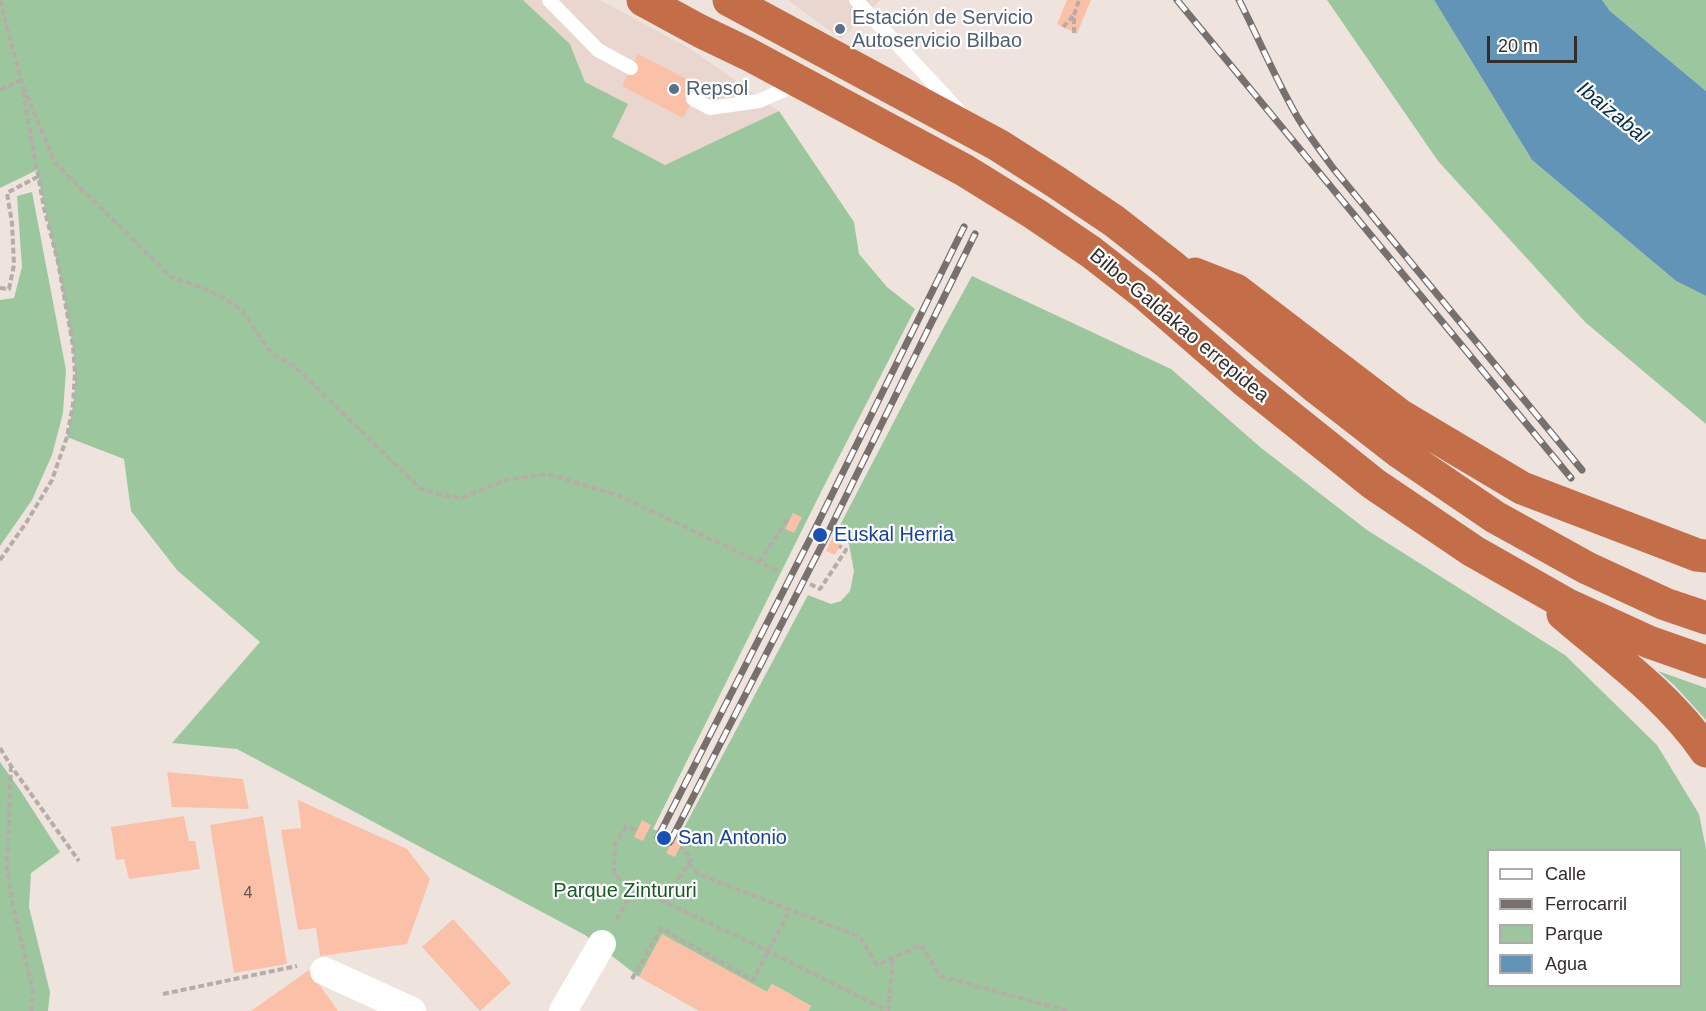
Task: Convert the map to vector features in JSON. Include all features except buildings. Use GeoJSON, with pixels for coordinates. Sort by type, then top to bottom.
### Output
{"type":"FeatureCollection","features":[{"type":"Feature","properties":{"kind":"highway","name":"Bilbo-Galdakao errepidea"},"geometry":{"type":"LineString","coordinates":[[643,0],[978,178],[1035,214],[1145,294],[1244,380],[1374,484],[1464,546],[1569,605],[1649,642],[1706,662]]}},
{"type":"Feature","properties":{"kind":"highway","name":"Bilbo-Galdakao errepidea"},"geometry":{"type":"LineString","coordinates":[[729,0],[982,136],[1114,221],[1326,395],[1398,451],[1494,517],[1587,568],[1665,604],[1706,618]]}},
{"type":"Feature","properties":{"kind":"highway"},"geometry":{"type":"LineString","coordinates":[[1169,264],[1236,290],[1401,416],[1522,488],[1697,555],[1706,556]]}},
{"type":"Feature","properties":{"kind":"highway"},"geometry":{"type":"LineString","coordinates":[[1523,580],[1662,699],[1693,732],[1706,751]]}},
{"type":"Feature","properties":{"kind":"street"},"geometry":{"type":"LineString","coordinates":[[563,1011],[602,944]]}},
{"type":"Feature","properties":{"kind":"street"},"geometry":{"type":"LineString","coordinates":[[324,971],[412,1011]]}},
{"type":"Feature","properties":{"kind":"lane"},"geometry":{"type":"LineString","coordinates":[[549,0],[598,50],[631,68]]}},
{"type":"Feature","properties":{"kind":"lane"},"geometry":{"type":"LineString","coordinates":[[856,0],[982,136]]}},
{"type":"Feature","properties":{"kind":"lane"},"geometry":{"type":"LineString","coordinates":[[693,99],[710,108],[759,101],[802,83]]}},
{"type":"Feature","properties":{"kind":"path"},"geometry":{"type":"LineString","coordinates":[[0,0],[21,80],[44,208],[58,262],[73,346],[75,373],[73,404],[67,437],[52,480],[26,524],[0,560]]}},
{"type":"Feature","properties":{"kind":"path"},"geometry":{"type":"LineString","coordinates":[[1074,33],[1074,15],[1079,0]]}},
{"type":"Feature","properties":{"kind":"path"},"geometry":{"type":"LineString","coordinates":[[1063,27],[1074,15]]}},
{"type":"Feature","properties":{"kind":"path"},"geometry":{"type":"LineString","coordinates":[[0,90],[21,80]]}},
{"type":"Feature","properties":{"kind":"path"},"geometry":{"type":"LineString","coordinates":[[21,80],[56,163],[171,277],[224,298],[243,312],[272,354],[294,366],[421,489],[462,498],[506,480],[548,474],[621,496],[780,572]]}},
{"type":"Feature","properties":{"kind":"path"},"geometry":{"type":"LineString","coordinates":[[0,288],[9,289],[14,265],[12,223],[6,193],[39,176]]}},
{"type":"Feature","properties":{"kind":"path"},"geometry":{"type":"LineString","coordinates":[[759,562],[788,519],[790,520]]}},
{"type":"Feature","properties":{"kind":"path"},"geometry":{"type":"LineString","coordinates":[[810,584],[820,589],[846,550],[839,546]]}},
{"type":"Feature","properties":{"kind":"path"},"geometry":{"type":"LineString","coordinates":[[0,748],[79,861]]}},
{"type":"Feature","properties":{"kind":"path"},"geometry":{"type":"LineString","coordinates":[[11,766],[6,868],[33,991],[31,1011]]}},
{"type":"Feature","properties":{"kind":"path"},"geometry":{"type":"LineString","coordinates":[[638,830],[626,827],[615,844],[614,874],[635,888],[888,1011],[893,958]]}},
{"type":"Feature","properties":{"kind":"path"},"geometry":{"type":"LineString","coordinates":[[664,902],[691,859],[681,847]]}},
{"type":"Feature","properties":{"kind":"path"},"geometry":{"type":"LineString","coordinates":[[688,863],[698,874],[860,938],[877,965],[921,945],[940,976],[1068,1011]]}},
{"type":"Feature","properties":{"kind":"path"},"geometry":{"type":"LineString","coordinates":[[602,944],[635,888]]}},
{"type":"Feature","properties":{"kind":"path"},"geometry":{"type":"LineString","coordinates":[[632,980],[661,928],[753,980],[790,910]]}},
{"type":"Feature","properties":{"kind":"path"},"geometry":{"type":"LineString","coordinates":[[163,994],[304,965],[324,971]]}},
{"type":"Feature","properties":{"kind":"shaded area","name":"Repsol"},"geometry":{"type":"Polygon","coordinates":[[[523,0],[600,0],[689,48],[779,111],[665,165],[611,137],[628,104],[585,82],[570,44],[523,0]]]}},
{"type":"Feature","properties":{"kind":"shaded area","name":"Estación de Servicio Autoservicio Bilbao"},"geometry":{"type":"Polygon","coordinates":[[[788,0],[881,0],[841,39],[788,0]]]}},
{"type":"Feature","properties":{"kind":"green space","name":"Parque Zintururi"},"geometry":{"type":"Polygon","coordinates":[[[0,0],[523,0],[570,44],[585,82],[628,104],[612,137],[665,165],[779,111],[854,222],[859,254],[887,287],[915,309],[653,829],[678,839],[808,595],[831,604],[841,601],[850,591],[854,571],[849,544],[838,529],[972,276],[1171,369],[1260,447],[1367,530],[1565,655],[1657,745],[1699,814],[1706,849],[1706,1011],[808,1011],[811,1006],[772,984],[767,992],[662,935],[639,977],[585,935],[237,749],[172,743],[260,642],[177,570],[131,511],[124,459],[67,437],[75,390],[74,359],[64,296],[37,170],[0,188],[0,0]]]}},
{"type":"Feature","properties":{"kind":"green space"},"geometry":{"type":"Polygon","coordinates":[[[1327,0],[1434,0],[1532,160],[1676,281],[1706,296],[1706,424],[1585,322],[1438,161],[1327,0]]]}},
{"type":"Feature","properties":{"kind":"green space"},"geometry":{"type":"Polygon","coordinates":[[[1602,0],[1706,0],[1706,91],[1610,11],[1602,0]]]}},
{"type":"Feature","properties":{"kind":"green space"},"geometry":{"type":"Polygon","coordinates":[[[32,192],[66,370],[63,413],[52,455],[32,500],[0,546],[0,300],[14,298],[22,267],[17,196],[32,192]]]}},
{"type":"Feature","properties":{"kind":"green space"},"geometry":{"type":"Polygon","coordinates":[[[1658,671],[1706,688],[1706,720],[1675,686],[1658,671]]]}},
{"type":"Feature","properties":{"kind":"green space"},"geometry":{"type":"Polygon","coordinates":[[[0,762],[60,852],[31,873],[29,907],[50,992],[48,1011],[0,1011],[0,762]]]}},
{"type":"Feature","properties":{"kind":"water","name":"Ibaizabal"},"geometry":{"type":"Polygon","coordinates":[[[1434,0],[1602,0],[1610,11],[1706,91],[1706,296],[1676,281],[1532,160],[1434,0]]]}},
{"type":"Feature","properties":{"kind":"railway"},"geometry":{"type":"LineString","coordinates":[[1177,0],[1571,478]]}},
{"type":"Feature","properties":{"kind":"railway"},"geometry":{"type":"LineString","coordinates":[[1239,0],[1290,104],[1333,168],[1582,470]]}},
{"type":"Feature","properties":{"kind":"railway"},"geometry":{"type":"LineString","coordinates":[[658,837],[814,531],[964,227]]}},
{"type":"Feature","properties":{"kind":"railway"},"geometry":{"type":"LineString","coordinates":[[670,842],[826,537],[975,234]]}},
{"type":"Feature","properties":{"kind":"place","name":"Estación de Servicio Autoservicio Bilbao"},"geometry":{"type":"Point","coordinates":[840,29]}},
{"type":"Feature","properties":{"kind":"place","name":"Repsol"},"geometry":{"type":"Point","coordinates":[674,89]}},
{"type":"Feature","properties":{"kind":"place","name":"Euskal Herria"},"geometry":{"type":"Point","coordinates":[820,535]}},
{"type":"Feature","properties":{"kind":"place","name":"San Antonio"},"geometry":{"type":"Point","coordinates":[664,838]}}]}
